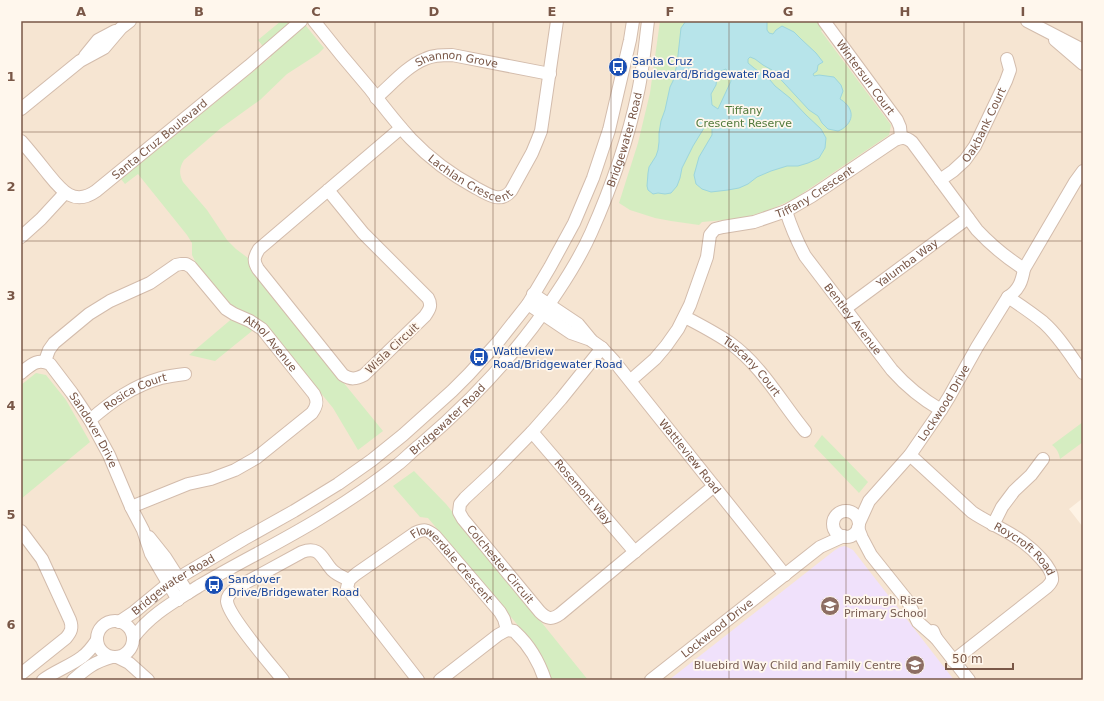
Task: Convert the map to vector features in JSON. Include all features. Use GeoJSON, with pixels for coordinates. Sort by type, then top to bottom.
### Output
{"type":"FeatureCollection","features":[{"type":"Feature","properties":{"kind":"street","name":"Santa Cruz Boulevard"},"geometry":{"type":"LineString","coordinates":[[65,193],[78,198],[91,194],[249,66],[301,21]]}},
{"type":"Feature","properties":{"kind":"street","name":"Lachlan Crescent"},"geometry":{"type":"LineString","coordinates":[[314,21],[400,128],[422,150],[455,176],[492,196],[500,198],[504,197],[511,191],[538,141],[544,116],[557,21]]}},
{"type":"Feature","properties":{"kind":"street","name":"Bridgewater Road"},"geometry":{"type":"LineString","coordinates":[[119,622],[173,581],[294,511],[338,484],[372,460],[429,413],[470,374],[498,342],[530,299],[574,224],[593,178],[610,124],[630,40],[633,21]]}},
{"type":"Feature","properties":{"kind":"street","name":"Bridgewater Road"},"geometry":{"type":"LineString","coordinates":[[132,643],[140,629],[156,614],[183,596],[317,520],[384,475],[444,425],[512,354],[546,309],[567,277],[590,234],[610,187],[626,140],[638,92],[648,21]]}},
{"type":"Feature","properties":{"kind":"street","name":"Wintersun Court"},"geometry":{"type":"LineString","coordinates":[[824,21],[897,120],[902,137]]}},
{"type":"Feature","properties":{"kind":"street"},"geometry":{"type":"LineString","coordinates":[[1031,23],[1083,50]]}},
{"type":"Feature","properties":{"kind":"street"},"geometry":{"type":"LineString","coordinates":[[1031,23],[1083,64]]}},
{"type":"Feature","properties":{"kind":"street"},"geometry":{"type":"LineString","coordinates":[[21,109],[80,61],[104,48],[126,24]]}},
{"type":"Feature","properties":{"kind":"street","name":"Shannon Grove"},"geometry":{"type":"LineString","coordinates":[[376,98],[413,65],[426,58],[439,55],[452,55],[550,74]]}},
{"type":"Feature","properties":{"kind":"street","name":"Oakbank Court"},"geometry":{"type":"LineString","coordinates":[[940,180],[965,160],[975,146],[1006,81],[1010,70],[1007,59]]}},
{"type":"Feature","properties":{"kind":"street","name":"Wisla Circuit"},"geometry":{"type":"LineString","coordinates":[[328,190],[363,233],[428,298],[431,304],[430,310],[425,316],[364,375],[350,379],[343,375],[254,264],[255,255],[259,249],[400,128]]}},
{"type":"Feature","properties":{"kind":"street"},"geometry":{"type":"LineString","coordinates":[[902,137],[907,138],[912,142],[977,230],[988,242],[1024,269]]}},
{"type":"Feature","properties":{"kind":"street","name":"Tiffany Crescent"},"geometry":{"type":"LineString","coordinates":[[631,380],[655,359],[678,329],[707,257],[710,235],[715,229],[754,222],[786,211],[812,196],[895,140],[902,137]]}},
{"type":"Feature","properties":{"kind":"street"},"geometry":{"type":"LineString","coordinates":[[21,141],[65,193],[41,219],[21,237]]}},
{"type":"Feature","properties":{"kind":"street","name":"Lockwood Drive"},"geometry":{"type":"LineString","coordinates":[[850,512],[869,501],[910,456],[950,398],[977,347],[1008,297],[1009,289],[1017,274],[1024,269],[1083,171]]}},
{"type":"Feature","properties":{"kind":"street","name":"Bentley Avenue"},"geometry":{"type":"LineString","coordinates":[[786,211],[795,236],[805,256],[892,370],[914,393],[941,410]]}},
{"type":"Feature","properties":{"kind":"street","name":"Yalumba Way"},"geometry":{"type":"LineString","coordinates":[[846,308],[968,218]]}},
{"type":"Feature","properties":{"kind":"street","name":"Athol Avenue"},"geometry":{"type":"LineString","coordinates":[[45,361],[49,350],[54,343],[89,314],[110,301],[150,283],[176,265],[186,264],[191,267],[226,309],[262,329],[317,399],[316,408],[312,413],[256,458],[236,470],[211,479],[188,484],[131,507]]}},
{"type":"Feature","properties":{"kind":"street"},"geometry":{"type":"LineString","coordinates":[[1008,297],[1044,323],[1083,373]]}},
{"type":"Feature","properties":{"kind":"street","name":"Wattleview Road"},"geometry":{"type":"LineString","coordinates":[[530,299],[546,309],[578,324],[592,341],[602,348],[631,380],[785,575]]}},
{"type":"Feature","properties":{"kind":"street","name":"Tuscany Court"},"geometry":{"type":"LineString","coordinates":[[684,317],[730,342],[746,356],[762,372],[791,414],[806,431]]}},
{"type":"Feature","properties":{"kind":"street","name":"Colchester Circuit"},"geometry":{"type":"LineString","coordinates":[[602,348],[562,399],[532,432],[460,504],[460,512],[463,519],[540,612],[544,616],[550,618],[555,617],[714,486]]}},
{"type":"Feature","properties":{"kind":"street"},"geometry":{"type":"LineString","coordinates":[[21,373],[37,361],[45,361]]}},
{"type":"Feature","properties":{"kind":"street","name":"Sandover Drive"},"geometry":{"type":"LineString","coordinates":[[45,361],[54,368],[90,420],[109,455],[131,507],[143,530],[165,557],[173,581],[183,596]]}},
{"type":"Feature","properties":{"kind":"street","name":"Rosica Court"},"geometry":{"type":"LineString","coordinates":[[90,420],[111,402],[143,384],[162,377],[185,374]]}},
{"type":"Feature","properties":{"kind":"street","name":"Rosemont Way"},"geometry":{"type":"LineString","coordinates":[[532,432],[635,552]]}},
{"type":"Feature","properties":{"kind":"street","name":"Roycroft Road"},"geometry":{"type":"LineString","coordinates":[[910,456],[972,512],[1022,541],[1035,552],[1050,571],[1052,577],[1052,580],[1047,587],[953,661]]}},
{"type":"Feature","properties":{"kind":"street"},"geometry":{"type":"LineString","coordinates":[[993,525],[1002,507],[1014,490],[1030,475],[1043,459]]}},
{"type":"Feature","properties":{"kind":"street","name":"Lockwood Drive"},"geometry":{"type":"LineString","coordinates":[[858,526],[869,501]]}},
{"type":"Feature","properties":{"kind":"street"},"geometry":{"type":"LineString","coordinates":[[871,555],[862,538],[856,516],[850,512],[842,511],[838,513],[834,520],[834,527],[837,533],[858,543],[871,555],[906,600],[924,616],[936,638],[969,680]]}},
{"type":"Feature","properties":{"kind":"street"},"geometry":{"type":"LineString","coordinates":[[846,536],[854,534],[858,526]]}},
{"type":"Feature","properties":{"kind":"street","name":"Lockwood Drive"},"geometry":{"type":"LineString","coordinates":[[820,547],[834,527]]}},
{"type":"Feature","properties":{"kind":"street","name":"Flowerdale Crescent"},"geometry":{"type":"LineString","coordinates":[[349,580],[415,533],[422,530],[429,531],[435,536],[500,612],[507,630]]}},
{"type":"Feature","properties":{"kind":"street"},"geometry":{"type":"LineString","coordinates":[[21,531],[42,559],[72,626],[70,633],[66,638],[21,674]]}},
{"type":"Feature","properties":{"kind":"street","name":"Lockwood Drive"},"geometry":{"type":"LineString","coordinates":[[651,680],[820,547],[846,536]]}},
{"type":"Feature","properties":{"kind":"street"},"geometry":{"type":"LineString","coordinates":[[283,680],[243,630],[231,612],[227,599],[230,593],[242,585],[309,549],[316,550],[333,571],[341,577],[349,580],[348,588],[352,595],[418,680]]}},
{"type":"Feature","properties":{"kind":"street"},"geometry":{"type":"LineString","coordinates":[[43,680],[82,657],[92,648],[97,640],[100,629],[108,622],[114,621],[128,626],[131,631],[135,657],[148,680]]}},
{"type":"Feature","properties":{"kind":"street"},"geometry":{"type":"LineString","coordinates":[[440,680],[498,635],[507,630],[514,631],[530,649],[545,680]]}},
{"type":"Feature","properties":{"kind":"street"},"geometry":{"type":"LineString","coordinates":[[97,640],[99,646],[106,655],[129,663],[148,680]]}},
{"type":"Feature","properties":{"kind":"street"},"geometry":{"type":"LineString","coordinates":[[73,680],[100,660],[122,656],[127,652],[132,643]]}},
{"type":"Feature","properties":{"kind":"shaded area"},"geometry":{"type":"Polygon","coordinates":[[[21,21],[1083,21],[1083,498],[1069,509],[1083,527],[1083,680],[21,680],[21,21]]]}},
{"type":"Feature","properties":{"kind":"shaded area","name":"Roxburgh Rise Primary School"},"geometry":{"type":"Polygon","coordinates":[[[845,546],[853,550],[954,680],[669,680],[835,550],[845,546]]]}},
{"type":"Feature","properties":{"kind":"green space"},"geometry":{"type":"Polygon","coordinates":[[[281,21],[302,21],[324,48],[318,54],[287,74],[260,100],[221,128],[184,160],[180,168],[180,174],[183,182],[207,210],[227,240],[248,258],[250,268],[383,431],[358,450],[333,408],[263,322],[215,361],[189,355],[241,311],[232,307],[226,301],[197,265],[192,255],[192,243],[187,235],[138,174],[125,184],[121,179],[271,57],[258,40],[281,21]]]}},
{"type":"Feature","properties":{"kind":"green space","name":"Tiffany Crescent Reserve"},"geometry":{"type":"Polygon","coordinates":[[[660,21],[834,21],[821,31],[891,125],[889,135],[794,199],[769,210],[750,216],[736,219],[702,222],[699,225],[655,218],[630,210],[619,203],[638,143],[650,93],[660,21]]]}},
{"type":"Feature","properties":{"kind":"green space"},"geometry":{"type":"Polygon","coordinates":[[[36,373],[46,375],[66,400],[90,442],[21,499],[21,385],[36,373]]]}},
{"type":"Feature","properties":{"kind":"green space"},"geometry":{"type":"Polygon","coordinates":[[[1083,422],[1083,442],[1060,459],[1058,451],[1052,445],[1083,422]]]}},
{"type":"Feature","properties":{"kind":"green space"},"geometry":{"type":"Polygon","coordinates":[[[822,435],[868,482],[859,493],[814,446],[822,435]]]}},
{"type":"Feature","properties":{"kind":"green space"},"geometry":{"type":"Polygon","coordinates":[[[414,471],[446,504],[588,680],[550,680],[536,647],[428,518],[420,517],[393,486],[414,471]]]}},
{"type":"Feature","properties":{"kind":"water"},"geometry":{"type":"Polygon","coordinates":[[[686,21],[767,21],[767,30],[769,33],[773,34],[782,26],[794,32],[816,53],[823,62],[818,65],[817,71],[813,74],[814,76],[819,75],[834,77],[841,85],[843,91],[840,99],[847,104],[849,108],[851,118],[849,122],[838,131],[828,129],[818,116],[809,110],[772,70],[750,57],[748,59],[748,63],[790,98],[821,129],[826,138],[825,148],[819,158],[798,166],[787,166],[771,171],[757,177],[748,184],[739,188],[711,192],[702,189],[696,184],[694,175],[699,157],[712,135],[712,129],[708,126],[704,128],[693,146],[682,168],[677,186],[671,193],[653,194],[648,190],[647,186],[649,167],[658,150],[661,121],[677,64],[681,28],[686,21]],[[726,69],[721,71],[717,77],[716,85],[711,94],[712,105],[718,109],[731,81],[726,69]]]}},
{"type":"Feature","properties":{"kind":"place","name":"Santa Cruz Boulevard/Bridgewater Road"},"geometry":{"type":"Point","coordinates":[618,67]}},
{"type":"Feature","properties":{"kind":"place","name":"Wattleview Road/Bridgewater Road"},"geometry":{"type":"Point","coordinates":[479,357]}},
{"type":"Feature","properties":{"kind":"place","name":"Sandover Drive/Bridgewater Road"},"geometry":{"type":"Point","coordinates":[214,585]}},
{"type":"Feature","properties":{"kind":"place","name":"Roxburgh Rise Primary School"},"geometry":{"type":"Point","coordinates":[830,606]}},
{"type":"Feature","properties":{"kind":"place","name":"Bluebird Way Child and Family Centre"},"geometry":{"type":"Point","coordinates":[915,665]}}]}
